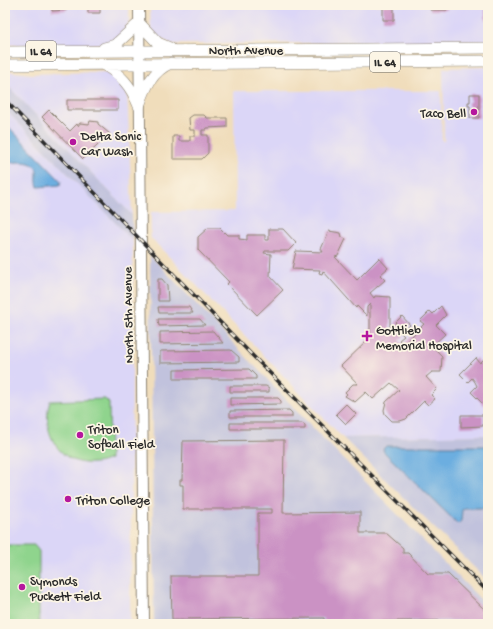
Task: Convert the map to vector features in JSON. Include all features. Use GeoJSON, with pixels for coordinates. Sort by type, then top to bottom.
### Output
{"type":"FeatureCollection","features":[{"type":"Feature","properties":{"kind":"main road"},"geometry":{"type":"LineString","coordinates":[[88,51],[115,45],[139,23],[158,43],[166,47],[179,50]]}},
{"type":"Feature","properties":{"kind":"main road","name":"North Avenue"},"geometry":{"type":"LineString","coordinates":[[5,52],[488,48]]}},
{"type":"Feature","properties":{"kind":"main road","name":"North Avenue"},"geometry":{"type":"LineString","coordinates":[[5,65],[100,63],[488,61]]}},
{"type":"Feature","properties":{"kind":"main road"},"geometry":{"type":"LineString","coordinates":[[100,63],[123,78],[134,93],[139,106]]}},
{"type":"Feature","properties":{"kind":"main road"},"geometry":{"type":"LineString","coordinates":[[139,106],[145,89],[154,75],[160,69],[172,63]]}},
{"type":"Feature","properties":{"kind":"street","name":"North 5th Avenue"},"geometry":{"type":"LineString","coordinates":[[139,5],[144,624]]}},
{"type":"Feature","properties":{"kind":"shaded area"},"geometry":{"type":"Polygon","coordinates":[[[5,5],[129,5],[129,21],[124,35],[114,42],[102,44],[5,45],[5,5]]]}},
{"type":"Feature","properties":{"kind":"shaded area"},"geometry":{"type":"Polygon","coordinates":[[[150,5],[488,5],[488,42],[172,44],[161,39],[151,31],[150,5]]]}},
{"type":"Feature","properties":{"kind":"shaded area","name":"Gottlieb Memorial Hospital"},"geometry":{"type":"Polygon","coordinates":[[[488,67],[488,435],[343,438],[151,238],[151,212],[235,211],[234,91],[441,91],[442,141],[444,141],[443,68],[488,67]]]}},
{"type":"Feature","properties":{"kind":"shaded area"},"geometry":{"type":"Polygon","coordinates":[[[5,71],[31,74],[107,72],[127,88],[132,215],[5,83],[5,71]]]}},
{"type":"Feature","properties":{"kind":"shaded area"},"geometry":{"type":"Polygon","coordinates":[[[5,83],[132,215],[133,241],[5,109],[5,83]]]}},
{"type":"Feature","properties":{"kind":"shaded area"},"geometry":{"type":"Polygon","coordinates":[[[5,109],[133,241],[130,624],[5,624],[5,109]]]}},
{"type":"Feature","properties":{"kind":"shaded area"},"geometry":{"type":"Polygon","coordinates":[[[150,255],[318,433],[488,607],[488,624],[154,624],[150,255]]]}},
{"type":"Feature","properties":{"kind":"shaded area"},"geometry":{"type":"Polygon","coordinates":[[[488,435],[488,581],[343,438],[488,435]]]}},
{"type":"Feature","properties":{"kind":"green space","name":"Triton Sofball Field"},"geometry":{"type":"Polygon","coordinates":[[[105,399],[109,403],[110,459],[95,463],[83,463],[72,459],[63,453],[56,445],[51,435],[48,424],[50,401],[105,399]]]}},
{"type":"Feature","properties":{"kind":"green space","name":"Symonds Puckett Field"},"geometry":{"type":"Polygon","coordinates":[[[5,545],[34,545],[39,551],[39,624],[5,624],[5,545]]]}},
{"type":"Feature","properties":{"kind":"water"},"geometry":{"type":"Polygon","coordinates":[[[5,123],[61,181],[60,185],[38,187],[37,171],[32,164],[23,162],[5,163],[5,123]]]}},
{"type":"Feature","properties":{"kind":"water"},"geometry":{"type":"Polygon","coordinates":[[[386,446],[488,446],[488,508],[464,508],[462,510],[461,521],[458,524],[384,452],[383,449],[386,446]]]}},
{"type":"Feature","properties":{"kind":"building"},"geometry":{"type":"Polygon","coordinates":[[[52,5],[66,5],[67,10],[52,11],[52,5]]]}},
{"type":"Feature","properties":{"kind":"building"},"geometry":{"type":"Polygon","coordinates":[[[88,5],[100,5],[100,13],[88,13],[88,5]]]}},
{"type":"Feature","properties":{"kind":"building"},"geometry":{"type":"Polygon","coordinates":[[[383,5],[394,5],[394,20],[383,20],[383,5]]]}},
{"type":"Feature","properties":{"kind":"building"},"geometry":{"type":"Polygon","coordinates":[[[430,5],[447,5],[447,10],[430,10],[430,5]]]}},
{"type":"Feature","properties":{"kind":"building"},"geometry":{"type":"Polygon","coordinates":[[[485,9],[488,9],[488,20],[485,20],[485,9]]]}},
{"type":"Feature","properties":{"kind":"building","name":"Taco Bell"},"geometry":{"type":"Polygon","coordinates":[[[470,94],[479,94],[479,118],[470,118],[470,106],[468,106],[468,102],[470,102],[470,94]]]}},
{"type":"Feature","properties":{"kind":"building"},"geometry":{"type":"Polygon","coordinates":[[[67,100],[118,100],[118,110],[67,110],[67,100]]]}},
{"type":"Feature","properties":{"kind":"building"},"geometry":{"type":"Polygon","coordinates":[[[49,110],[70,131],[77,124],[78,126],[80,123],[89,124],[90,121],[98,122],[98,124],[110,134],[83,159],[42,117],[49,110]]]}},
{"type":"Feature","properties":{"kind":"building"},"geometry":{"type":"Polygon","coordinates":[[[193,115],[204,115],[207,118],[227,118],[227,127],[207,128],[206,130],[202,130],[202,135],[208,135],[208,153],[202,159],[173,159],[173,136],[179,136],[179,141],[190,141],[190,136],[195,136],[195,130],[190,130],[189,118],[193,115]]]}},
{"type":"Feature","properties":{"kind":"building"},"geometry":{"type":"Polygon","coordinates":[[[208,228],[220,228],[227,235],[239,235],[239,239],[247,240],[247,235],[265,235],[265,240],[269,240],[269,229],[283,229],[296,243],[288,251],[265,251],[264,253],[271,254],[270,276],[283,290],[257,315],[227,284],[229,282],[198,250],[198,237],[208,228]]]}},
{"type":"Feature","properties":{"kind":"building"},"geometry":{"type":"Polygon","coordinates":[[[329,231],[341,233],[342,237],[346,239],[338,256],[335,257],[357,280],[379,258],[388,268],[380,275],[385,280],[370,293],[374,298],[375,296],[390,297],[390,333],[398,326],[395,323],[402,316],[410,325],[403,332],[400,329],[399,331],[404,336],[399,340],[403,345],[424,324],[420,321],[430,311],[433,314],[441,306],[446,315],[436,325],[445,334],[432,346],[442,356],[441,372],[432,372],[426,377],[437,389],[431,395],[435,399],[428,405],[424,401],[406,419],[392,421],[385,414],[384,410],[386,402],[399,390],[391,383],[373,399],[366,392],[355,402],[345,396],[347,394],[345,392],[353,384],[358,384],[341,366],[370,338],[370,304],[367,307],[367,316],[357,306],[356,308],[323,271],[322,274],[319,273],[320,270],[292,269],[296,251],[323,252],[321,249],[329,231]]]}},
{"type":"Feature","properties":{"kind":"building"},"geometry":{"type":"Polygon","coordinates":[[[158,279],[162,279],[167,285],[168,301],[158,301],[158,279]]]}},
{"type":"Feature","properties":{"kind":"building"},"geometry":{"type":"Polygon","coordinates":[[[158,307],[189,307],[193,313],[159,313],[158,307]]]}},
{"type":"Feature","properties":{"kind":"building"},"geometry":{"type":"Polygon","coordinates":[[[158,319],[200,319],[205,325],[159,326],[158,319]]]}},
{"type":"Feature","properties":{"kind":"building"},"geometry":{"type":"Polygon","coordinates":[[[213,331],[223,343],[160,344],[160,332],[213,331]]]}},
{"type":"Feature","properties":{"kind":"building"},"geometry":{"type":"Polygon","coordinates":[[[231,350],[239,357],[239,362],[160,363],[160,351],[231,350]]]}},
{"type":"Feature","properties":{"kind":"building"},"geometry":{"type":"Polygon","coordinates":[[[487,356],[488,401],[484,405],[471,392],[477,386],[472,378],[468,382],[460,374],[476,358],[480,363],[487,356]]]}},
{"type":"Feature","properties":{"kind":"building"},"geometry":{"type":"Polygon","coordinates":[[[249,369],[256,376],[256,379],[174,379],[174,370],[249,369]]]}},
{"type":"Feature","properties":{"kind":"building"},"geometry":{"type":"Polygon","coordinates":[[[230,386],[266,386],[269,388],[269,392],[230,392],[230,386]]]}},
{"type":"Feature","properties":{"kind":"building"},"geometry":{"type":"Polygon","coordinates":[[[230,398],[278,398],[281,401],[281,404],[230,405],[230,398]]]}},
{"type":"Feature","properties":{"kind":"building"},"geometry":{"type":"Polygon","coordinates":[[[346,404],[356,414],[346,424],[336,414],[346,404]]]}},
{"type":"Feature","properties":{"kind":"building"},"geometry":{"type":"Polygon","coordinates":[[[289,410],[292,413],[292,417],[230,417],[230,411],[289,410]]]}},
{"type":"Feature","properties":{"kind":"building"},"geometry":{"type":"Polygon","coordinates":[[[461,415],[483,415],[483,426],[461,427],[461,415]]]}},
{"type":"Feature","properties":{"kind":"building"},"geometry":{"type":"Polygon","coordinates":[[[230,423],[302,423],[305,425],[305,429],[230,429],[230,423]]]}},
{"type":"Feature","properties":{"kind":"building"},"geometry":{"type":"Polygon","coordinates":[[[284,440],[283,513],[360,512],[360,533],[386,533],[403,548],[403,553],[408,553],[428,574],[448,574],[488,613],[488,620],[324,622],[324,618],[172,619],[171,576],[258,576],[258,513],[272,513],[272,509],[183,509],[183,485],[180,485],[180,480],[182,480],[183,441],[284,440]]]}},
{"type":"Feature","properties":{"kind":"railway"},"geometry":{"type":"LineString","coordinates":[[5,100],[251,354],[488,592]]}},
{"type":"Feature","properties":{"kind":"place","name":"Taco Bell"},"geometry":{"type":"Point","coordinates":[474,112]}},
{"type":"Feature","properties":{"kind":"place","name":"Delta Sonic Car Wash"},"geometry":{"type":"Point","coordinates":[73,142]}},
{"type":"Feature","properties":{"kind":"place","name":"Gottlieb Memorial Hospital"},"geometry":{"type":"Point","coordinates":[367,336]}},
{"type":"Feature","properties":{"kind":"place","name":"Triton Sofball Field"},"geometry":{"type":"Point","coordinates":[80,435]}},
{"type":"Feature","properties":{"kind":"place","name":"Triton College"},"geometry":{"type":"Point","coordinates":[68,499]}},
{"type":"Feature","properties":{"kind":"place","name":"Symonds Puckett Field"},"geometry":{"type":"Point","coordinates":[22,587]}}]}
